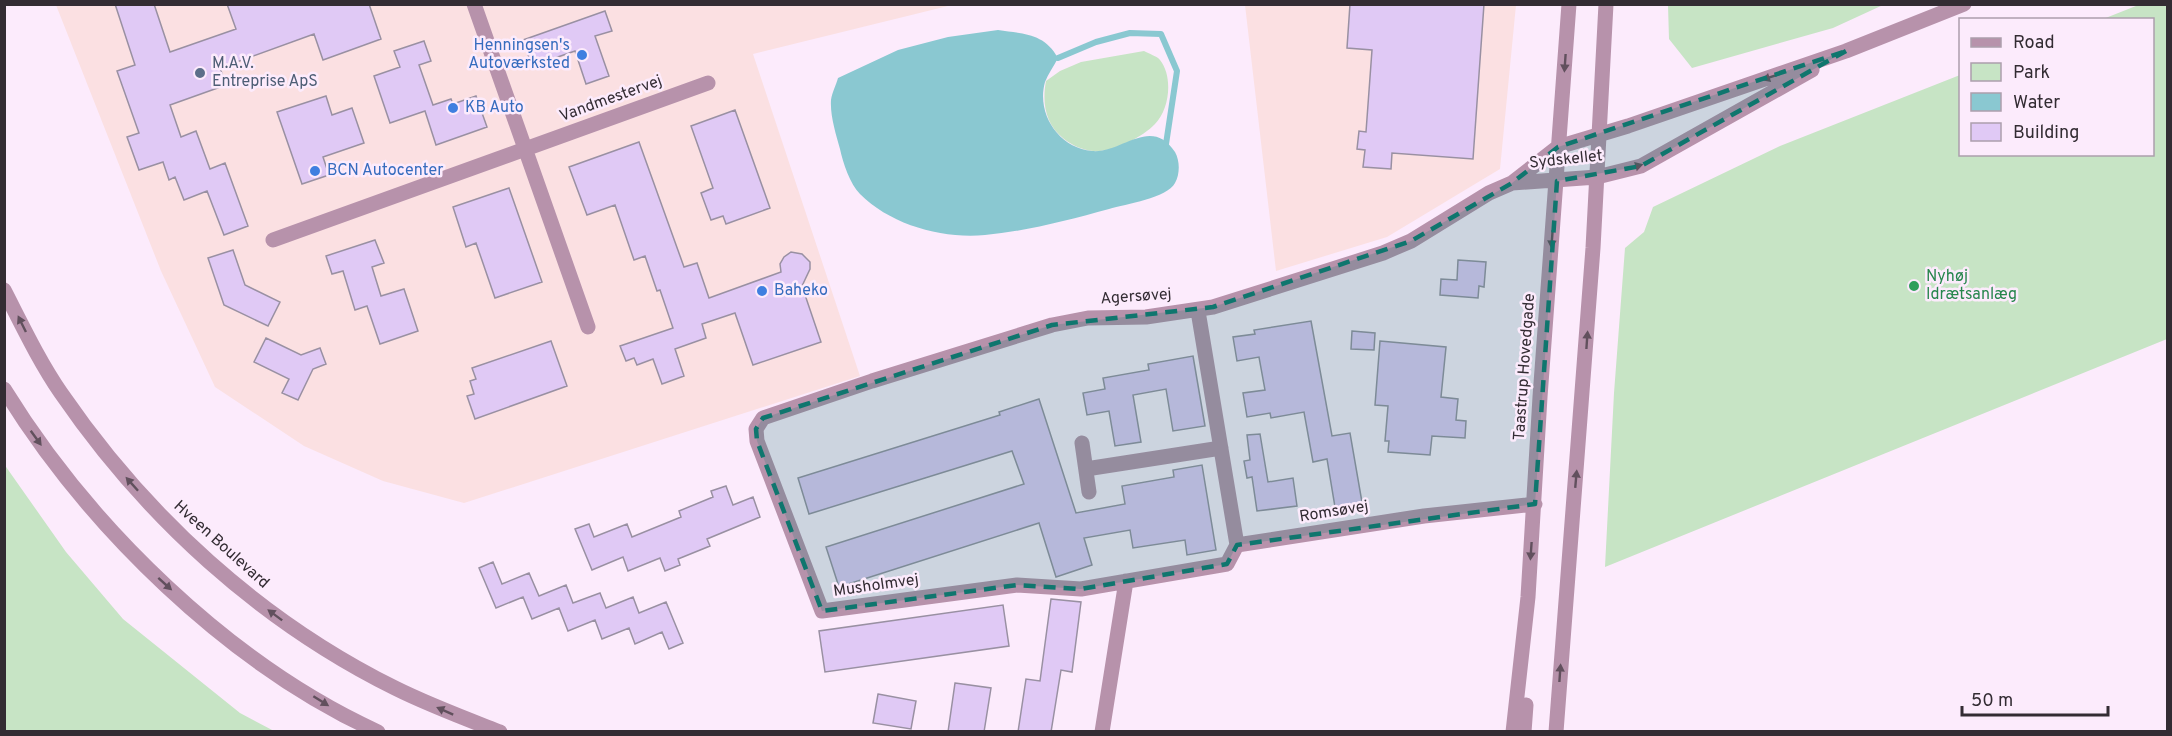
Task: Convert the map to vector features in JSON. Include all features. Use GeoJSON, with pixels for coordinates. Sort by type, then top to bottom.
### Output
{"type":"FeatureCollection","features":[{"type":"Feature","properties":{"kind":"street"},"geometry":{"type":"LineString","coordinates":[[474,4],[588,327]]}},
{"type":"Feature","properties":{"kind":"street","name":"Taastrup Hovedgade"},"geometry":{"type":"LineString","coordinates":[[1513,732],[1528,597],[1569,4]]}},
{"type":"Feature","properties":{"kind":"street"},"geometry":{"type":"LineString","coordinates":[[1556,732],[1583,387],[1606,4]]}},
{"type":"Feature","properties":{"kind":"street","name":"Sydskellet"},"geometry":{"type":"LineString","coordinates":[[1512,183],[1558,147],[1846,51],[1964,4]]}},
{"type":"Feature","properties":{"kind":"street","name":"Sydskellet"},"geometry":{"type":"LineString","coordinates":[[1512,183],[1597,177],[1641,166],[1846,51]]}},
{"type":"Feature","properties":{"kind":"street","name":"Vandmestervej"},"geometry":{"type":"LineString","coordinates":[[273,240],[708,83]]}},
{"type":"Feature","properties":{"kind":"street","name":"Agersøvej"},"geometry":{"type":"LineString","coordinates":[[756,429],[763,418],[872,381],[1052,325],[1088,318],[1146,317],[1198,310],[1383,253],[1411,241],[1489,193],[1512,183]]}},
{"type":"Feature","properties":{"kind":"street","name":"Hveen Boulevard"},"geometry":{"type":"LineString","coordinates":[[4,290],[31,344],[60,392],[112,462],[163,519],[233,584],[291,627],[351,665],[452,714],[500,732]]}},
{"type":"Feature","properties":{"kind":"street"},"geometry":{"type":"LineString","coordinates":[[1198,310],[1237,544]]}},
{"type":"Feature","properties":{"kind":"street"},"geometry":{"type":"LineString","coordinates":[[4,389],[75,490],[129,551],[207,621],[267,668],[333,709],[378,732]]}},
{"type":"Feature","properties":{"kind":"street","name":"Musholmvej"},"geometry":{"type":"LineString","coordinates":[[756,429],[758,441],[822,611],[1017,585],[1081,589],[1227,564],[1237,544]]}},
{"type":"Feature","properties":{"kind":"street"},"geometry":{"type":"LineString","coordinates":[[1082,443],[1089,492]]}},
{"type":"Feature","properties":{"kind":"street"},"geometry":{"type":"LineString","coordinates":[[1086,469],[1221,448]]}},
{"type":"Feature","properties":{"kind":"street","name":"Romsøvej"},"geometry":{"type":"LineString","coordinates":[[1237,544],[1425,516],[1534,504]]}},
{"type":"Feature","properties":{"kind":"street"},"geometry":{"type":"LineString","coordinates":[[1102,732],[1126,581]]}},
{"type":"Feature","properties":{"kind":"street"},"geometry":{"type":"LineString","coordinates":[[1524,732],[1529,645],[1528,597]]}},
{"type":"Feature","properties":{"kind":"highlighted area"},"geometry":{"type":"Polygon","coordinates":[[[1846,51],[1641,166],[1557,181],[1535,504],[1237,545],[1227,564],[1081,589],[1017,585],[822,611],[757,441],[756,429],[763,418],[1052,325],[1213,307],[1411,241],[1512,183],[1558,147],[1846,51]]]}},
{"type":"Feature","properties":{"kind":"shaded area"},"geometry":{"type":"Polygon","coordinates":[[[56,5],[952,5],[753,54],[860,376],[464,503],[383,481],[304,446],[215,387],[161,271],[56,5]]]}},
{"type":"Feature","properties":{"kind":"shaded area"},"geometry":{"type":"Polygon","coordinates":[[[1245,5],[1516,5],[1500,169],[1387,237],[1276,271],[1245,5]]]}},
{"type":"Feature","properties":{"kind":"green space"},"geometry":{"type":"Polygon","coordinates":[[[1668,4],[1883,5],[1833,28],[1692,68],[1669,39],[1668,4]]]}},
{"type":"Feature","properties":{"kind":"green space","name":"Nyhøj Idrætsanlæg"},"geometry":{"type":"Polygon","coordinates":[[[2141,4],[2167,5],[2167,339],[1605,567],[1614,393],[1625,248],[1644,232],[1653,207],[1780,146],[1959,75],[1959,156],[2154,156],[2154,18],[2106,18],[2141,4]]]}},
{"type":"Feature","properties":{"kind":"green space"},"geometry":{"type":"Polygon","coordinates":[[[1144,51],[1159,59],[1167,75],[1168,83],[1164,110],[1150,129],[1126,143],[1100,151],[1077,147],[1058,133],[1046,113],[1044,97],[1046,81],[1060,71],[1081,62],[1144,51]]]}},
{"type":"Feature","properties":{"kind":"green space"},"geometry":{"type":"Polygon","coordinates":[[[4,464],[66,552],[123,619],[240,713],[274,731],[5,731],[4,464]]]}},
{"type":"Feature","properties":{"kind":"water"},"geometry":{"type":"Polygon","coordinates":[[[998,30],[1040,39],[1058,58],[1045,82],[1043,94],[1047,117],[1060,136],[1069,143],[1092,151],[1114,147],[1146,136],[1166,141],[1175,152],[1179,168],[1178,176],[1171,188],[1145,200],[1063,221],[1016,231],[969,236],[935,232],[902,222],[873,205],[860,194],[845,167],[832,119],[831,100],[838,78],[898,50],[948,37],[998,30]]]}},
{"type":"Feature","properties":{"kind":"building"},"geometry":{"type":"Polygon","coordinates":[[[115,4],[154,4],[170,52],[236,29],[227,4],[369,4],[381,39],[323,60],[314,34],[220,68],[226,85],[170,105],[181,137],[196,131],[210,169],[225,163],[248,226],[224,235],[207,191],[184,200],[175,177],[169,180],[163,162],[139,170],[127,137],[139,133],[117,71],[135,65],[115,4]]]}},
{"type":"Feature","properties":{"kind":"building"},"geometry":{"type":"Polygon","coordinates":[[[1350,4],[1484,4],[1473,159],[1392,153],[1391,169],[1363,167],[1365,150],[1357,149],[1359,131],[1366,132],[1372,50],[1347,48],[1350,4]]]}},
{"type":"Feature","properties":{"kind":"building"},"geometry":{"type":"Polygon","coordinates":[[[605,11],[612,31],[595,36],[609,76],[586,84],[575,51],[532,66],[523,40],[605,11]]]}},
{"type":"Feature","properties":{"kind":"building"},"geometry":{"type":"Polygon","coordinates":[[[424,41],[431,61],[419,65],[433,105],[451,99],[453,104],[476,96],[487,127],[436,145],[425,111],[390,123],[374,76],[400,67],[394,51],[424,41]]]}},
{"type":"Feature","properties":{"kind":"building"},"geometry":{"type":"Polygon","coordinates":[[[326,96],[332,115],[352,108],[364,143],[323,157],[329,175],[302,184],[277,112],[326,96]]]}},
{"type":"Feature","properties":{"kind":"building"},"geometry":{"type":"Polygon","coordinates":[[[735,110],[770,208],[726,224],[723,216],[711,220],[701,193],[713,188],[691,126],[735,110]]]}},
{"type":"Feature","properties":{"kind":"building"},"geometry":{"type":"Polygon","coordinates":[[[639,142],[684,267],[697,263],[709,298],[781,272],[780,264],[784,257],[791,252],[802,254],[810,262],[810,269],[802,286],[821,342],[753,365],[735,313],[702,324],[706,338],[675,349],[684,376],[662,384],[653,359],[637,365],[634,358],[626,361],[620,346],[673,328],[645,256],[634,260],[615,205],[587,215],[569,167],[639,142]]]}},
{"type":"Feature","properties":{"kind":"building"},"geometry":{"type":"Polygon","coordinates":[[[509,188],[542,282],[495,298],[476,243],[466,247],[453,207],[509,188]]]}},
{"type":"Feature","properties":{"kind":"building"},"geometry":{"type":"Polygon","coordinates":[[[375,240],[384,263],[372,267],[381,296],[404,289],[418,331],[380,344],[367,306],[355,310],[343,271],[332,274],[326,256],[375,240]]]}},
{"type":"Feature","properties":{"kind":"building"},"geometry":{"type":"Polygon","coordinates":[[[233,250],[245,285],[280,302],[268,326],[224,305],[208,258],[233,250]]]}},
{"type":"Feature","properties":{"kind":"building"},"geometry":{"type":"Polygon","coordinates":[[[1458,260],[1486,262],[1484,287],[1479,286],[1478,298],[1440,295],[1441,279],[1457,280],[1458,260]]]}},
{"type":"Feature","properties":{"kind":"building"},"geometry":{"type":"Polygon","coordinates":[[[1311,321],[1332,436],[1350,433],[1363,508],[1336,513],[1327,459],[1313,462],[1304,412],[1271,418],[1270,413],[1247,417],[1243,393],[1265,390],[1259,357],[1237,361],[1233,337],[1255,334],[1254,330],[1311,321]]]}},
{"type":"Feature","properties":{"kind":"building"},"geometry":{"type":"Polygon","coordinates":[[[1352,331],[1375,333],[1374,350],[1351,349],[1352,331]]]}},
{"type":"Feature","properties":{"kind":"building"},"geometry":{"type":"Polygon","coordinates":[[[266,338],[301,355],[320,348],[326,364],[313,369],[298,400],[282,393],[289,379],[254,362],[266,338]]]}},
{"type":"Feature","properties":{"kind":"building"},"geometry":{"type":"Polygon","coordinates":[[[551,341],[567,386],[475,419],[467,396],[474,394],[470,381],[476,379],[472,368],[551,341]]]}},
{"type":"Feature","properties":{"kind":"building"},"geometry":{"type":"Polygon","coordinates":[[[1380,341],[1446,347],[1441,397],[1458,399],[1456,420],[1466,421],[1465,438],[1432,436],[1430,455],[1388,452],[1389,441],[1385,441],[1388,406],[1375,405],[1380,341]]]}},
{"type":"Feature","properties":{"kind":"building"},"geometry":{"type":"Polygon","coordinates":[[[1193,356],[1205,426],[1173,431],[1166,389],[1133,395],[1141,442],[1115,446],[1109,411],[1087,415],[1083,393],[1105,389],[1103,378],[1149,370],[1148,364],[1193,356]]]}},
{"type":"Feature","properties":{"kind":"building"},"geometry":{"type":"Polygon","coordinates":[[[1039,399],[1076,513],[1125,504],[1122,486],[1174,477],[1173,470],[1202,465],[1216,550],[1187,555],[1185,540],[1133,548],[1130,530],[1084,538],[1092,565],[1056,577],[1039,523],[839,587],[826,547],[1024,484],[1012,451],[809,514],[798,478],[1000,415],[999,412],[1039,399]]]}},
{"type":"Feature","properties":{"kind":"building"},"geometry":{"type":"Polygon","coordinates":[[[1260,434],[1268,482],[1293,478],[1297,506],[1257,511],[1252,477],[1247,478],[1244,461],[1250,460],[1247,435],[1260,434]]]}},
{"type":"Feature","properties":{"kind":"building"},"geometry":{"type":"Polygon","coordinates":[[[726,486],[733,505],[753,497],[760,517],[707,539],[710,546],[678,559],[680,565],[665,571],[660,558],[628,571],[623,557],[592,570],[575,529],[589,524],[594,537],[627,524],[632,537],[681,517],[679,511],[713,497],[711,491],[726,486]]]}},
{"type":"Feature","properties":{"kind":"building"},"geometry":{"type":"Polygon","coordinates":[[[493,562],[502,584],[529,573],[539,596],[566,585],[573,603],[600,593],[606,608],[633,597],[639,613],[666,602],[683,643],[669,649],[662,632],[635,644],[629,628],[602,639],[595,620],[568,631],[559,608],[532,619],[523,597],[496,608],[479,568],[493,562]]]}},
{"type":"Feature","properties":{"kind":"building"},"geometry":{"type":"Polygon","coordinates":[[[1051,599],[1081,602],[1072,672],[1061,670],[1051,732],[1018,732],[1026,679],[1040,681],[1051,599]]]}},
{"type":"Feature","properties":{"kind":"building"},"geometry":{"type":"Polygon","coordinates":[[[1003,605],[1009,646],[825,672],[819,631],[1003,605]]]}},
{"type":"Feature","properties":{"kind":"building"},"geometry":{"type":"Polygon","coordinates":[[[955,683],[991,688],[984,732],[948,732],[955,683]]]}},
{"type":"Feature","properties":{"kind":"building"},"geometry":{"type":"Polygon","coordinates":[[[878,694],[916,701],[911,729],[873,723],[878,694]]]}},
{"type":"Feature","properties":{"kind":"waterway"},"geometry":{"type":"LineString","coordinates":[[1058,58],[1096,42],[1130,33],[1161,34],[1177,71],[1166,144]]}},
{"type":"Feature","properties":{"kind":"place","name":"Henningsen's Autoværksted"},"geometry":{"type":"Point","coordinates":[582,55]}},
{"type":"Feature","properties":{"kind":"place","name":"M.A.V. Entreprise ApS"},"geometry":{"type":"Point","coordinates":[200,73]}},
{"type":"Feature","properties":{"kind":"place","name":"KB Auto"},"geometry":{"type":"Point","coordinates":[453,108]}},
{"type":"Feature","properties":{"kind":"place","name":"BCN Autocenter"},"geometry":{"type":"Point","coordinates":[315,171]}},
{"type":"Feature","properties":{"kind":"place","name":"Nyhøj Idrætsanlæg"},"geometry":{"type":"Point","coordinates":[1914,286]}},
{"type":"Feature","properties":{"kind":"place","name":"Baheko"},"geometry":{"type":"Point","coordinates":[762,291]}}]}
